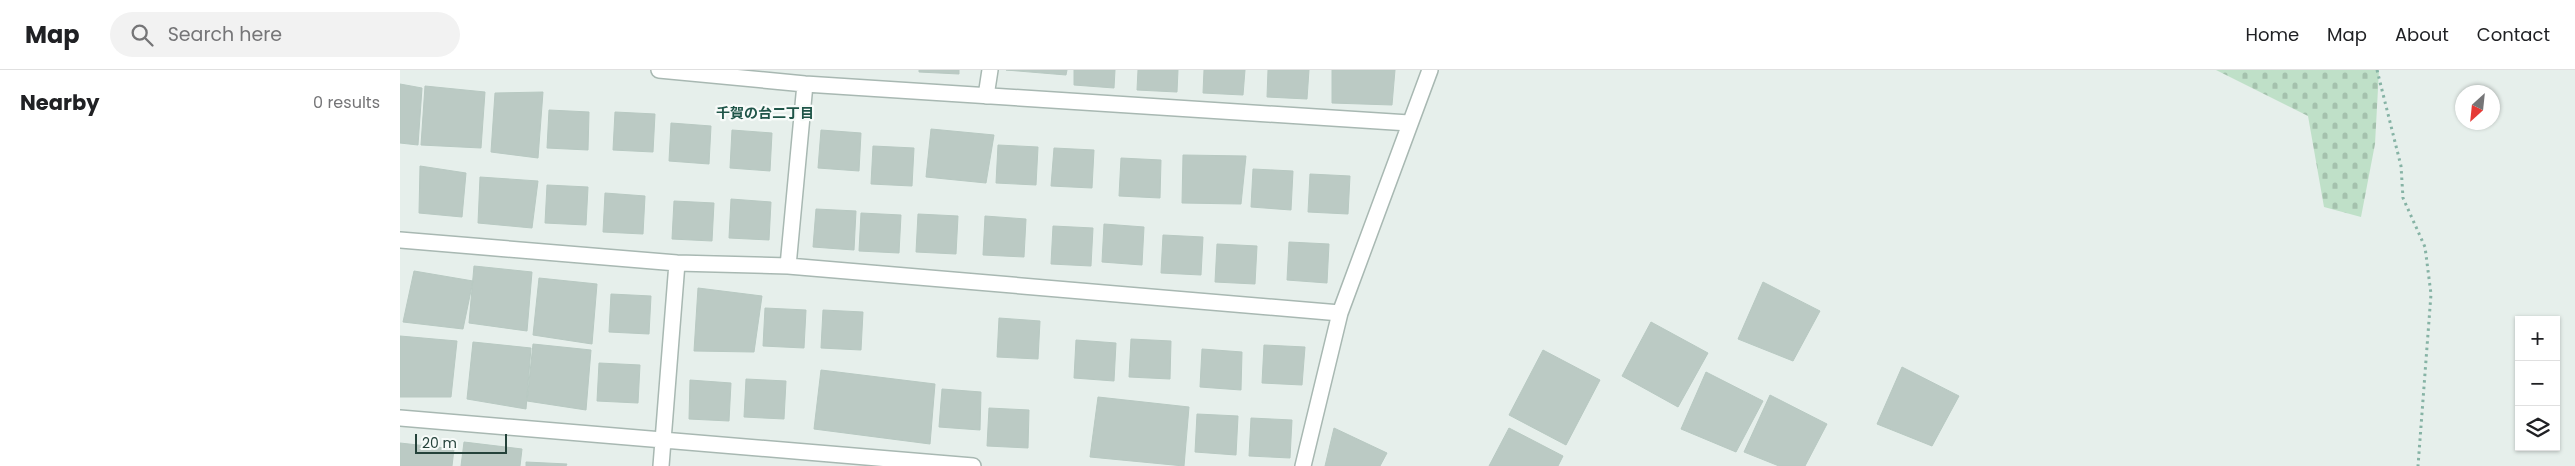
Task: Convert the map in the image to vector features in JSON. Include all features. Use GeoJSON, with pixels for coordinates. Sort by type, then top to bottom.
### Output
{"type":"FeatureCollection","features":[{"type":"Feature","properties":{"kind":"street"},"geometry":{"type":"LineString","coordinates":[[659,70],[805,84],[1410,122]]}},
{"type":"Feature","properties":{"kind":"street"},"geometry":{"type":"LineString","coordinates":[[986,96],[990,70]]}},
{"type":"Feature","properties":{"kind":"street"},"geometry":{"type":"LineString","coordinates":[[1303,466],[1340,313],[1430,70]]}},
{"type":"Feature","properties":{"kind":"street"},"geometry":{"type":"LineString","coordinates":[[788,266],[805,84]]}},
{"type":"Feature","properties":{"kind":"street"},"geometry":{"type":"LineString","coordinates":[[400,240],[676,263],[788,266],[1340,313]]}},
{"type":"Feature","properties":{"kind":"street"},"geometry":{"type":"LineString","coordinates":[[661,466],[676,263]]}},
{"type":"Feature","properties":{"kind":"street"},"geometry":{"type":"LineString","coordinates":[[400,418],[973,466]]}},
{"type":"Feature","properties":{"kind":"path"},"geometry":{"type":"LineString","coordinates":[[2377,70],[2401,166],[2403,198],[2424,248],[2431,294],[2418,466]]}},
{"type":"Feature","properties":{"kind":"green space"},"geometry":{"type":"Polygon","coordinates":[[[2216,70],[2379,70],[2375,144],[2361,217],[2324,207],[2308,116],[2216,70]]]}},
{"type":"Feature","properties":{"kind":"building"},"geometry":{"type":"Polygon","coordinates":[[[919,70],[959,70],[959,74],[919,72],[919,70]]]}},
{"type":"Feature","properties":{"kind":"building"},"geometry":{"type":"Polygon","coordinates":[[[1006,70],[1067,70],[1066,75],[1006,70]]]}},
{"type":"Feature","properties":{"kind":"building"},"geometry":{"type":"Polygon","coordinates":[[[1074,70],[1115,70],[1114,88],[1074,85],[1074,70]]]}},
{"type":"Feature","properties":{"kind":"building"},"geometry":{"type":"Polygon","coordinates":[[[1138,70],[1178,70],[1177,92],[1137,90],[1138,70]]]}},
{"type":"Feature","properties":{"kind":"building"},"geometry":{"type":"Polygon","coordinates":[[[1204,70],[1245,70],[1243,95],[1203,93],[1204,70]]]}},
{"type":"Feature","properties":{"kind":"building"},"geometry":{"type":"Polygon","coordinates":[[[1268,70],[1309,70],[1307,99],[1267,97],[1268,70]]]}},
{"type":"Feature","properties":{"kind":"building"},"geometry":{"type":"Polygon","coordinates":[[[1332,70],[1395,70],[1392,105],[1332,103],[1332,70]]]}},
{"type":"Feature","properties":{"kind":"building"},"geometry":{"type":"Polygon","coordinates":[[[400,84],[422,88],[418,145],[400,143],[400,84]]]}},
{"type":"Feature","properties":{"kind":"building"},"geometry":{"type":"Polygon","coordinates":[[[425,86],[485,92],[481,148],[421,145],[425,86]]]}},
{"type":"Feature","properties":{"kind":"building"},"geometry":{"type":"Polygon","coordinates":[[[543,92],[538,158],[491,152],[495,93],[543,92]]]}},
{"type":"Feature","properties":{"kind":"building"},"geometry":{"type":"Polygon","coordinates":[[[549,110],[589,112],[588,150],[547,148],[549,110]]]}},
{"type":"Feature","properties":{"kind":"building"},"geometry":{"type":"Polygon","coordinates":[[[615,112],[655,114],[653,152],[613,150],[615,112]]]}},
{"type":"Feature","properties":{"kind":"building"},"geometry":{"type":"Polygon","coordinates":[[[671,123],[711,126],[709,164],[669,161],[671,123]]]}},
{"type":"Feature","properties":{"kind":"building"},"geometry":{"type":"Polygon","coordinates":[[[931,129],[994,135],[986,183],[926,177],[931,129]]]}},
{"type":"Feature","properties":{"kind":"building"},"geometry":{"type":"Polygon","coordinates":[[[732,130],[772,133],[770,171],[730,168],[732,130]]]}},
{"type":"Feature","properties":{"kind":"building"},"geometry":{"type":"Polygon","coordinates":[[[821,130],[861,133],[859,171],[818,168],[821,130]]]}},
{"type":"Feature","properties":{"kind":"building"},"geometry":{"type":"Polygon","coordinates":[[[998,145],[1038,147],[1036,185],[996,183],[998,145]]]}},
{"type":"Feature","properties":{"kind":"building"},"geometry":{"type":"Polygon","coordinates":[[[873,146],[914,148],[912,186],[871,184],[873,146]]]}},
{"type":"Feature","properties":{"kind":"building"},"geometry":{"type":"Polygon","coordinates":[[[1054,148],[1094,150],[1092,188],[1051,186],[1054,148]]]}},
{"type":"Feature","properties":{"kind":"building"},"geometry":{"type":"Polygon","coordinates":[[[1183,155],[1246,156],[1241,204],[1182,203],[1183,155]]]}},
{"type":"Feature","properties":{"kind":"building"},"geometry":{"type":"Polygon","coordinates":[[[1121,158],[1161,160],[1160,198],[1119,196],[1121,158]]]}},
{"type":"Feature","properties":{"kind":"building"},"geometry":{"type":"Polygon","coordinates":[[[420,166],[466,173],[462,217],[419,213],[420,166]]]}},
{"type":"Feature","properties":{"kind":"building"},"geometry":{"type":"Polygon","coordinates":[[[1253,169],[1293,171],[1291,210],[1251,207],[1253,169]]]}},
{"type":"Feature","properties":{"kind":"building"},"geometry":{"type":"Polygon","coordinates":[[[1310,174],[1350,176],[1348,214],[1308,212],[1310,174]]]}},
{"type":"Feature","properties":{"kind":"building"},"geometry":{"type":"Polygon","coordinates":[[[480,177],[538,181],[532,228],[478,223],[480,177]]]}},
{"type":"Feature","properties":{"kind":"building"},"geometry":{"type":"Polygon","coordinates":[[[547,185],[588,187],[586,225],[545,223],[547,185]]]}},
{"type":"Feature","properties":{"kind":"building"},"geometry":{"type":"Polygon","coordinates":[[[605,193],[645,196],[643,234],[603,232],[605,193]]]}},
{"type":"Feature","properties":{"kind":"building"},"geometry":{"type":"Polygon","coordinates":[[[731,199],[771,202],[769,240],[729,238],[731,199]]]}},
{"type":"Feature","properties":{"kind":"building"},"geometry":{"type":"Polygon","coordinates":[[[674,201],[714,203],[712,241],[672,239],[674,201]]]}},
{"type":"Feature","properties":{"kind":"building"},"geometry":{"type":"Polygon","coordinates":[[[816,209],[856,211],[854,250],[813,247],[816,209]]]}},
{"type":"Feature","properties":{"kind":"building"},"geometry":{"type":"Polygon","coordinates":[[[861,213],[901,215],[899,253],[859,251],[861,213]]]}},
{"type":"Feature","properties":{"kind":"building"},"geometry":{"type":"Polygon","coordinates":[[[918,214],[958,216],[956,254],[916,252],[918,214]]]}},
{"type":"Feature","properties":{"kind":"building"},"geometry":{"type":"Polygon","coordinates":[[[985,216],[1026,219],[1024,257],[983,255],[985,216]]]}},
{"type":"Feature","properties":{"kind":"building"},"geometry":{"type":"Polygon","coordinates":[[[1104,224],[1144,227],[1142,265],[1102,262],[1104,224]]]}},
{"type":"Feature","properties":{"kind":"building"},"geometry":{"type":"Polygon","coordinates":[[[1053,226],[1093,228],[1091,266],[1051,264],[1053,226]]]}},
{"type":"Feature","properties":{"kind":"building"},"geometry":{"type":"Polygon","coordinates":[[[1163,235],[1203,237],[1201,275],[1161,273],[1163,235]]]}},
{"type":"Feature","properties":{"kind":"building"},"geometry":{"type":"Polygon","coordinates":[[[1289,242],[1329,244],[1327,283],[1287,280],[1289,242]]]}},
{"type":"Feature","properties":{"kind":"building"},"geometry":{"type":"Polygon","coordinates":[[[1217,244],[1257,246],[1255,284],[1215,282],[1217,244]]]}},
{"type":"Feature","properties":{"kind":"building"},"geometry":{"type":"Polygon","coordinates":[[[474,266],[532,272],[527,331],[469,323],[474,266]]]}},
{"type":"Feature","properties":{"kind":"building"},"geometry":{"type":"Polygon","coordinates":[[[414,271],[473,281],[463,329],[403,322],[414,271]]]}},
{"type":"Feature","properties":{"kind":"building"},"geometry":{"type":"Polygon","coordinates":[[[539,278],[597,284],[592,344],[533,335],[539,278]]]}},
{"type":"Feature","properties":{"kind":"building"},"geometry":{"type":"Polygon","coordinates":[[[1763,282],[1820,311],[1793,361],[1738,339],[1763,282]]]}},
{"type":"Feature","properties":{"kind":"building"},"geometry":{"type":"Polygon","coordinates":[[[698,288],[762,296],[754,352],[694,351],[698,288]]]}},
{"type":"Feature","properties":{"kind":"building"},"geometry":{"type":"Polygon","coordinates":[[[611,294],[651,296],[649,334],[609,332],[611,294]]]}},
{"type":"Feature","properties":{"kind":"building"},"geometry":{"type":"Polygon","coordinates":[[[765,308],[806,310],[804,348],[763,346],[765,308]]]}},
{"type":"Feature","properties":{"kind":"building"},"geometry":{"type":"Polygon","coordinates":[[[823,310],[863,312],[861,350],[821,348],[823,310]]]}},
{"type":"Feature","properties":{"kind":"building"},"geometry":{"type":"Polygon","coordinates":[[[999,318],[1040,321],[1038,359],[997,357],[999,318]]]}},
{"type":"Feature","properties":{"kind":"building"},"geometry":{"type":"Polygon","coordinates":[[[1651,322],[1708,353],[1678,407],[1622,376],[1651,322]]]}},
{"type":"Feature","properties":{"kind":"building"},"geometry":{"type":"Polygon","coordinates":[[[400,336],[457,341],[451,397],[400,397],[400,336]]]}},
{"type":"Feature","properties":{"kind":"building"},"geometry":{"type":"Polygon","coordinates":[[[1131,339],[1171,341],[1170,379],[1129,377],[1131,339]]]}},
{"type":"Feature","properties":{"kind":"building"},"geometry":{"type":"Polygon","coordinates":[[[1076,340],[1116,343],[1114,381],[1074,378],[1076,340]]]}},
{"type":"Feature","properties":{"kind":"building"},"geometry":{"type":"Polygon","coordinates":[[[473,342],[531,348],[526,409],[467,399],[473,342]]]}},
{"type":"Feature","properties":{"kind":"building"},"geometry":{"type":"Polygon","coordinates":[[[533,344],[591,350],[586,410],[527,401],[533,344]]]}},
{"type":"Feature","properties":{"kind":"building"},"geometry":{"type":"Polygon","coordinates":[[[1264,345],[1305,347],[1302,385],[1262,383],[1264,345]]]}},
{"type":"Feature","properties":{"kind":"building"},"geometry":{"type":"Polygon","coordinates":[[[1202,349],[1242,352],[1241,390],[1200,387],[1202,349]]]}},
{"type":"Feature","properties":{"kind":"building"},"geometry":{"type":"Polygon","coordinates":[[[1543,350],[1600,380],[1566,445],[1509,415],[1543,350]]]}},
{"type":"Feature","properties":{"kind":"building"},"geometry":{"type":"Polygon","coordinates":[[[599,363],[640,365],[638,403],[597,401],[599,363]]]}},
{"type":"Feature","properties":{"kind":"building"},"geometry":{"type":"Polygon","coordinates":[[[1902,367],[1959,396],[1932,446],[1877,424],[1902,367]]]}},
{"type":"Feature","properties":{"kind":"building"},"geometry":{"type":"Polygon","coordinates":[[[821,370],[935,384],[930,444],[814,429],[821,370]]]}},
{"type":"Feature","properties":{"kind":"building"},"geometry":{"type":"Polygon","coordinates":[[[1706,372],[1763,401],[1736,452],[1681,429],[1706,372]]]}},
{"type":"Feature","properties":{"kind":"building"},"geometry":{"type":"Polygon","coordinates":[[[746,379],[786,381],[784,419],[744,417],[746,379]]]}},
{"type":"Feature","properties":{"kind":"building"},"geometry":{"type":"Polygon","coordinates":[[[690,380],[731,383],[729,421],[689,419],[690,380]]]}},
{"type":"Feature","properties":{"kind":"building"},"geometry":{"type":"Polygon","coordinates":[[[942,389],[981,392],[980,430],[939,427],[942,389]]]}},
{"type":"Feature","properties":{"kind":"building"},"geometry":{"type":"Polygon","coordinates":[[[1770,395],[1827,424],[1805,466],[1779,466],[1744,452],[1770,395]]]}},
{"type":"Feature","properties":{"kind":"building"},"geometry":{"type":"Polygon","coordinates":[[[1098,397],[1189,407],[1184,466],[1090,457],[1098,397]]]}},
{"type":"Feature","properties":{"kind":"building"},"geometry":{"type":"Polygon","coordinates":[[[989,408],[1029,410],[1028,448],[987,446],[989,408]]]}},
{"type":"Feature","properties":{"kind":"building"},"geometry":{"type":"Polygon","coordinates":[[[1197,414],[1238,416],[1236,455],[1195,452],[1197,414]]]}},
{"type":"Feature","properties":{"kind":"building"},"geometry":{"type":"Polygon","coordinates":[[[1251,418],[1292,420],[1290,458],[1249,456],[1251,418]]]}},
{"type":"Feature","properties":{"kind":"building"},"geometry":{"type":"Polygon","coordinates":[[[1334,428],[1387,453],[1380,466],[1325,466],[1334,428]]]}},
{"type":"Feature","properties":{"kind":"building"},"geometry":{"type":"Polygon","coordinates":[[[1509,428],[1563,456],[1558,466],[1489,466],[1509,428]]]}},
{"type":"Feature","properties":{"kind":"building"},"geometry":{"type":"Polygon","coordinates":[[[464,442],[522,449],[520,466],[461,466],[464,442]]]}},
{"type":"Feature","properties":{"kind":"building"},"geometry":{"type":"Polygon","coordinates":[[[400,443],[454,449],[452,466],[400,466],[400,443]]]}},
{"type":"Feature","properties":{"kind":"building"},"geometry":{"type":"Polygon","coordinates":[[[526,462],[567,464],[566,466],[526,466],[526,462]]]}},
{"type":"Feature","properties":{"kind":"district","name":"千賀の台二丁目"},"geometry":{"type":"Point","coordinates":[765,113]}}]}
